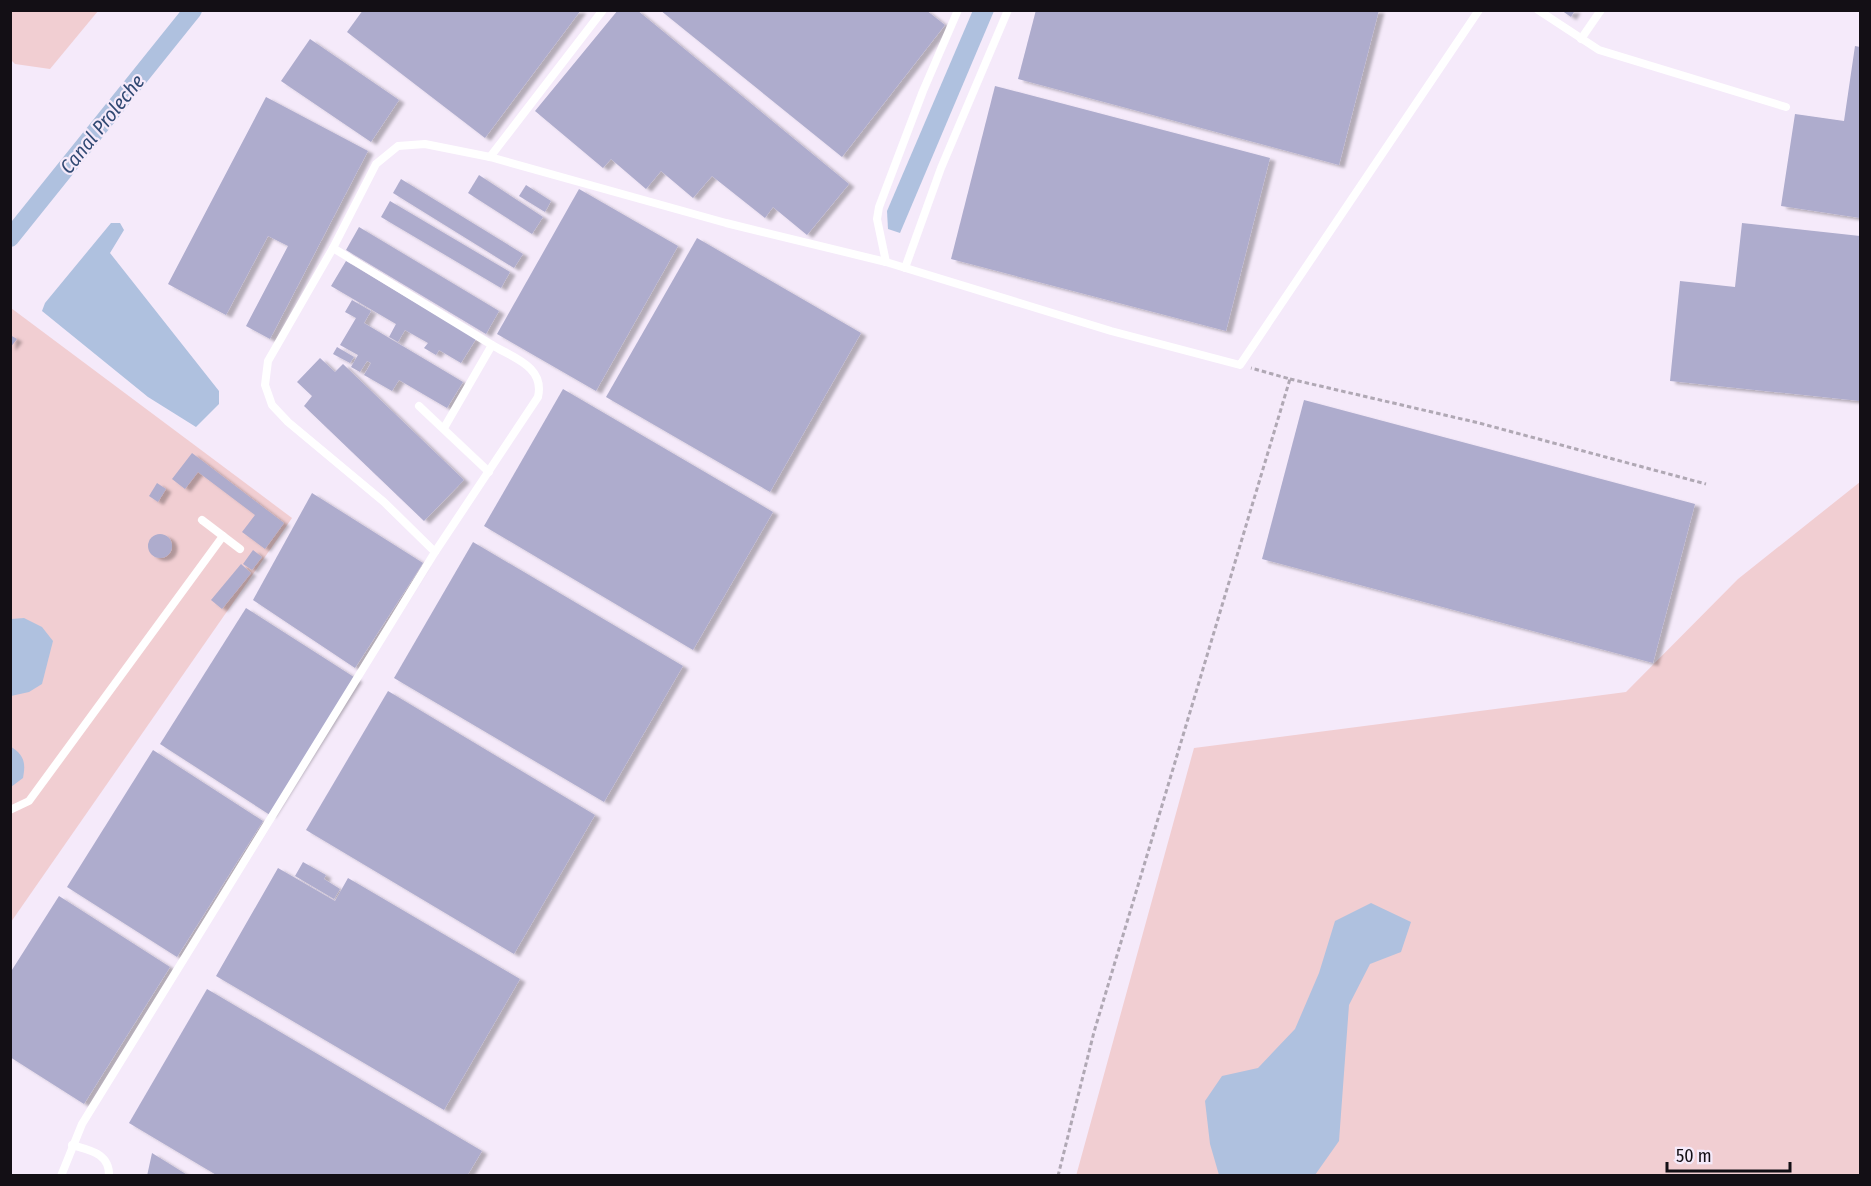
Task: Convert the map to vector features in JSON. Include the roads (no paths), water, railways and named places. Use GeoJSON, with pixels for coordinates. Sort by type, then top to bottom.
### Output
{"type":"FeatureCollection","features":[{"type":"Feature","properties":{"kind":"lane"},"geometry":{"type":"LineString","coordinates":[[489,157],[603,10]]}},
{"type":"Feature","properties":{"kind":"lane"},"geometry":{"type":"LineString","coordinates":[[886,262],[877,219],[879,207],[923,91],[958,10]]}},
{"type":"Feature","properties":{"kind":"lane"},"geometry":{"type":"LineString","coordinates":[[905,268],[940,168],[1008,10]]}},
{"type":"Feature","properties":{"kind":"lane"},"geometry":{"type":"LineString","coordinates":[[435,552],[384,502],[288,422],[272,405],[265,385],[268,361],[333,248],[376,164],[398,146],[425,144],[489,157],[726,223],[886,262],[1112,331],[1240,365],[1479,10]]}},
{"type":"Feature","properties":{"kind":"lane"},"geometry":{"type":"LineString","coordinates":[[1538,10],[1581,39],[1612,55],[1785,107]]}},
{"type":"Feature","properties":{"kind":"lane"},"geometry":{"type":"LineString","coordinates":[[1581,39],[1601,10]]}},
{"type":"Feature","properties":{"kind":"lane"},"geometry":{"type":"LineString","coordinates":[[61,1176],[72,1145],[435,552],[538,397],[541,385],[536,373],[333,248]]}},
{"type":"Feature","properties":{"kind":"lane"},"geometry":{"type":"LineString","coordinates":[[444,428],[492,345]]}},
{"type":"Feature","properties":{"kind":"lane"},"geometry":{"type":"LineString","coordinates":[[419,406],[489,472]]}},
{"type":"Feature","properties":{"kind":"lane"},"geometry":{"type":"LineString","coordinates":[[202,520],[240,549]]}},
{"type":"Feature","properties":{"kind":"lane"},"geometry":{"type":"LineString","coordinates":[[10,810],[29,801],[223,536]]}},
{"type":"Feature","properties":{"kind":"lane"},"geometry":{"type":"LineString","coordinates":[[72,1145],[98,1153],[106,1160],[109,1176]]}},
{"type":"Feature","properties":{"kind":"water"},"geometry":{"type":"Polygon","coordinates":[[[973,10],[994,11],[900,233],[888,229],[887,211],[973,10]]]}},
{"type":"Feature","properties":{"kind":"water"},"geometry":{"type":"Polygon","coordinates":[[[111,223],[120,223],[124,230],[110,253],[219,391],[219,404],[196,427],[148,397],[42,311],[45,303],[111,223]]]}},
{"type":"Feature","properties":{"kind":"water"},"geometry":{"type":"Polygon","coordinates":[[[24,618],[42,627],[53,641],[42,684],[29,692],[11,696],[11,619],[24,618]]]}},
{"type":"Feature","properties":{"kind":"water"},"geometry":{"type":"Polygon","coordinates":[[[10,746],[23,759],[24,768],[23,778],[11,787],[10,746]]]}},
{"type":"Feature","properties":{"kind":"water"},"geometry":{"type":"Polygon","coordinates":[[[1371,903],[1411,922],[1401,952],[1370,964],[1349,1005],[1339,1141],[1315,1175],[1219,1175],[1210,1144],[1205,1101],[1222,1076],[1258,1068],[1295,1029],[1319,973],[1335,921],[1371,903]]]}},
{"type":"Feature","properties":{"kind":"waterway","name":"Canal Proleche"},"geometry":{"type":"LineString","coordinates":[[10,238],[193,10]]}}]}
